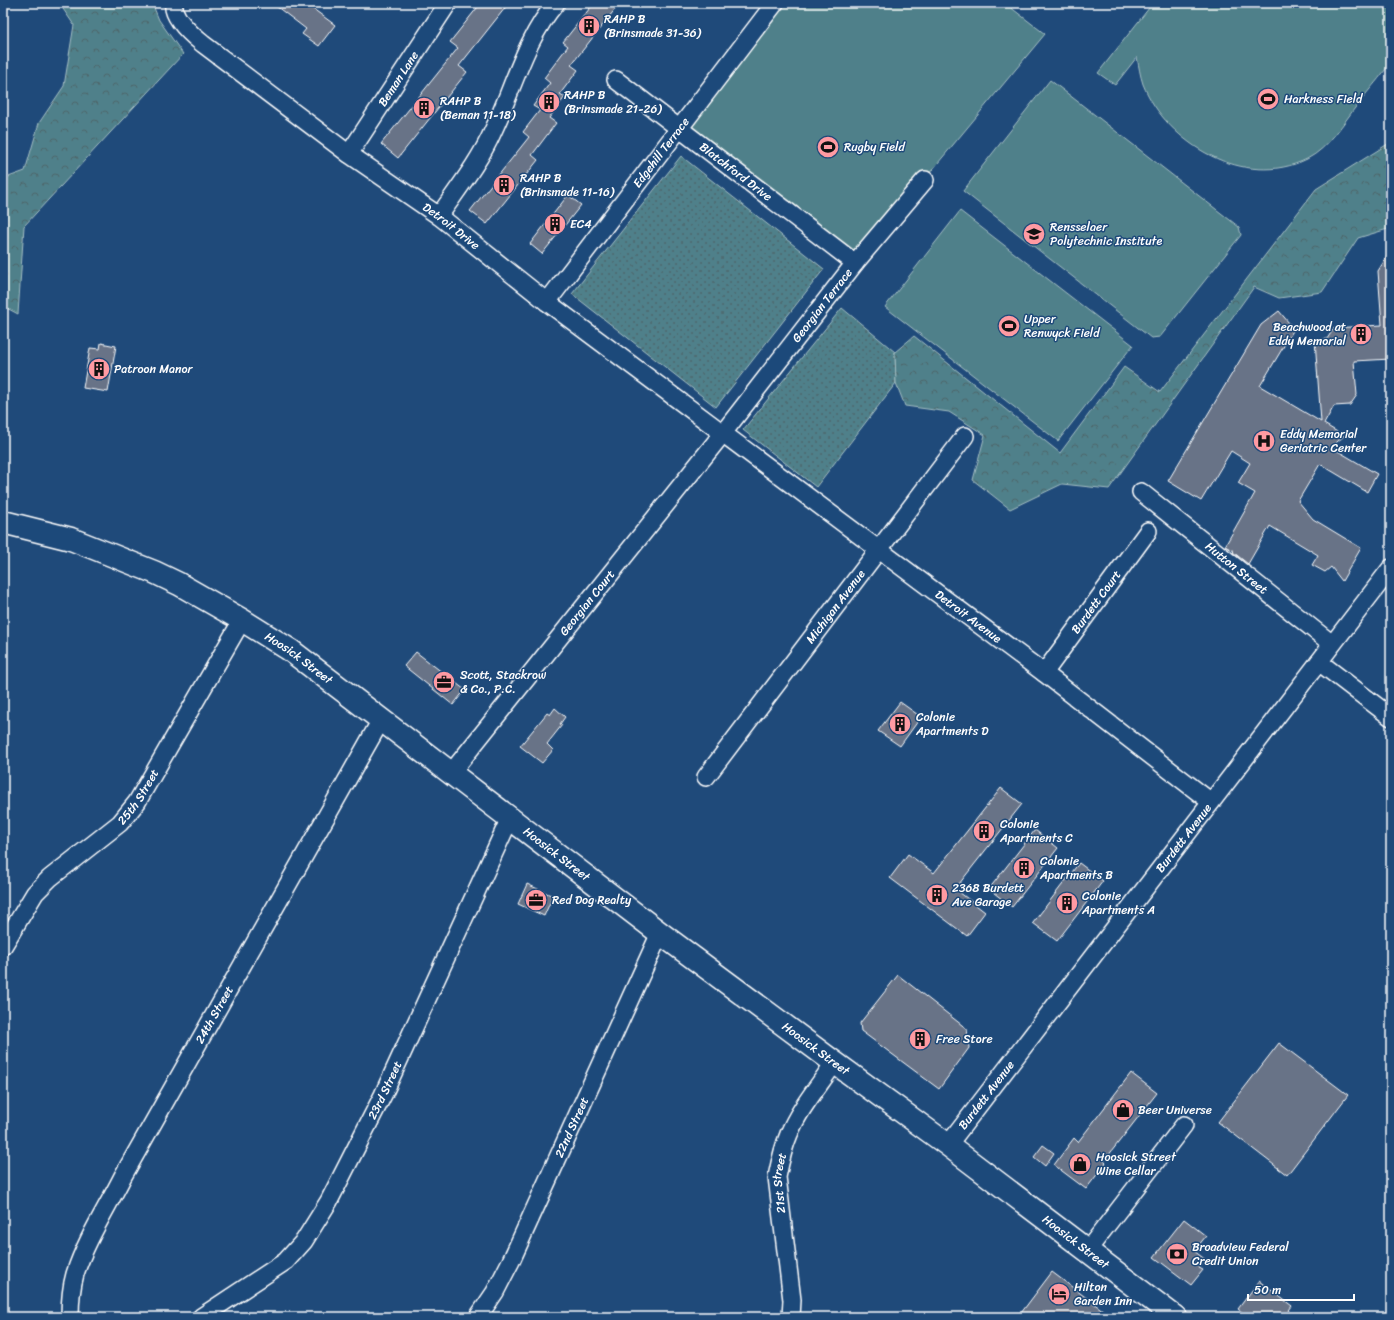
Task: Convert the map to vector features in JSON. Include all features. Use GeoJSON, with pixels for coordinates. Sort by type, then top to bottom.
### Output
{"type":"FeatureCollection","features":[{"type":"Feature","properties":{"kind":"highway","name":"Hoosick Street"},"geometry":{"type":"LineString","coordinates":[[3,522],[71,539],[144,568],[179,584],[242,620],[290,650],[660,933],[834,1063],[948,1145],[1175,1317]]}},
{"type":"Feature","properties":{"kind":"street","name":"Detroit Drive"},"geometry":{"type":"LineString","coordinates":[[174,3],[173,6],[179,19],[190,33],[203,44],[349,154],[439,216],[547,302],[723,433]]}},
{"type":"Feature","properties":{"kind":"street","name":"Beman Lane"},"geometry":{"type":"LineString","coordinates":[[349,154],[448,3]]}},
{"type":"Feature","properties":{"kind":"street"},"geometry":{"type":"LineString","coordinates":[[439,216],[477,160],[493,133],[528,48],[548,13],[556,3]]}},
{"type":"Feature","properties":{"kind":"street","name":"Edgehill Terrace"},"geometry":{"type":"LineString","coordinates":[[547,302],[775,3]]}},
{"type":"Feature","properties":{"kind":"street","name":"Blatchford Drive"},"geometry":{"type":"LineString","coordinates":[[616,80],[855,263]]}},
{"type":"Feature","properties":{"kind":"street","name":"Georgian Terrace"},"geometry":{"type":"LineString","coordinates":[[723,433],[855,263],[925,180]]}},
{"type":"Feature","properties":{"kind":"street","name":"Detroit Avenue"},"geometry":{"type":"LineString","coordinates":[[723,433],[1044,673],[1211,802]]}},
{"type":"Feature","properties":{"kind":"street","name":"Georgian Court"},"geometry":{"type":"LineString","coordinates":[[451,772],[723,433]]}},
{"type":"Feature","properties":{"kind":"street","name":"Michigan Avenue"},"geometry":{"type":"LineString","coordinates":[[706,777],[965,436]]}},
{"type":"Feature","properties":{"kind":"street","name":"Hutton Street"},"geometry":{"type":"LineString","coordinates":[[1141,492],[1332,644]]}},
{"type":"Feature","properties":{"kind":"street","name":"Burdett Court"},"geometry":{"type":"LineString","coordinates":[[1044,673],[1148,531]]}},
{"type":"Feature","properties":{"kind":"street","name":"Burdett Avenue"},"geometry":{"type":"LineString","coordinates":[[948,1145],[1391,568]]}},
{"type":"Feature","properties":{"kind":"street","name":"25th Street"},"geometry":{"type":"LineString","coordinates":[[3,946],[35,893],[50,878],[120,822],[137,802],[242,620]]}},
{"type":"Feature","properties":{"kind":"street"},"geometry":{"type":"LineString","coordinates":[[1319,662],[1391,717]]}},
{"type":"Feature","properties":{"kind":"street","name":"24th Street"},"geometry":{"type":"LineString","coordinates":[[70,1317],[71,1298],[75,1275],[84,1251],[123,1176],[381,720]]}},
{"type":"Feature","properties":{"kind":"street","name":"23rd Street"},"geometry":{"type":"LineString","coordinates":[[201,1317],[286,1261],[304,1241],[330,1202],[384,1095],[510,818]]}},
{"type":"Feature","properties":{"kind":"street","name":"22nd Street"},"geometry":{"type":"LineString","coordinates":[[478,1317],[495,1292],[511,1261],[660,933]]}},
{"type":"Feature","properties":{"kind":"street","name":"21st Street"},"geometry":{"type":"LineString","coordinates":[[791,1317],[792,1300],[777,1177],[789,1134],[834,1063]]}},
{"type":"Feature","properties":{"kind":"street"},"geometry":{"type":"LineString","coordinates":[[1087,1251],[1184,1125]]}},
{"type":"Feature","properties":{"kind":"green space"},"geometry":{"type":"Polygon","coordinates":[[[59,3],[152,3],[159,20],[183,54],[24,226],[18,314],[3,306],[3,179],[25,171],[39,123],[64,86],[74,25],[59,3]]]}},
{"type":"Feature","properties":{"kind":"green space","name":"Rugby Field"},"geometry":{"type":"Polygon","coordinates":[[[775,3],[1005,3],[1045,34],[855,263],[679,128],[775,3]]]}},
{"type":"Feature","properties":{"kind":"green space"},"geometry":{"type":"Polygon","coordinates":[[[1153,3],[1391,3],[1391,61],[1329,142],[1315,154],[1307,159],[1283,167],[1259,169],[1234,165],[1211,156],[1189,142],[1170,125],[1154,106],[1143,84],[1137,57],[1115,85],[1098,73],[1153,3]]]}},
{"type":"Feature","properties":{"kind":"green space"},"geometry":{"type":"Polygon","coordinates":[[[1050,80],[1239,227],[1241,235],[1160,337],[1151,338],[963,191],[1050,80]]]}},
{"type":"Feature","properties":{"kind":"green space"},"geometry":{"type":"Polygon","coordinates":[[[1391,142],[1391,228],[1358,238],[1322,292],[1279,298],[1254,287],[1109,489],[1062,484],[1010,509],[973,480],[985,435],[949,412],[905,406],[896,383],[895,352],[914,336],[1060,453],[1124,367],[1160,392],[1316,189],[1391,142]]]}},
{"type":"Feature","properties":{"kind":"green space"},"geometry":{"type":"Polygon","coordinates":[[[681,156],[824,269],[716,407],[572,294],[681,156]]]}},
{"type":"Feature","properties":{"kind":"green space","name":"Upper Renwyck Field"},"geometry":{"type":"Polygon","coordinates":[[[960,211],[1133,345],[1058,441],[885,307],[960,211]]]}},
{"type":"Feature","properties":{"kind":"green space"},"geometry":{"type":"Polygon","coordinates":[[[842,308],[895,352],[896,383],[816,487],[743,430],[842,308]]]}},
{"type":"Feature","properties":{"kind":"building"},"geometry":{"type":"Polygon","coordinates":[[[272,3],[305,3],[335,25],[319,46],[302,34],[306,29],[272,3]]]}},
{"type":"Feature","properties":{"kind":"building","name":"RAHP B (Beman 11-18)"},"geometry":{"type":"Polygon","coordinates":[[[481,3],[509,3],[459,66],[467,72],[398,158],[381,144],[458,48],[450,42],[481,3]]]}},
{"type":"Feature","properties":{"kind":"building"},"geometry":{"type":"Polygon","coordinates":[[[594,3],[620,3],[571,65],[578,70],[560,94],[565,97],[549,118],[556,123],[532,155],[538,160],[487,224],[470,211],[529,137],[523,132],[540,110],[533,106],[550,83],[544,78],[568,46],[563,42],[594,3]]]}},
{"type":"Feature","properties":{"kind":"building","name":"EC4"},"geometry":{"type":"Polygon","coordinates":[[[568,195],[581,205],[542,254],[530,244],[568,195]]]}},
{"type":"Feature","properties":{"kind":"building","name":"Eddy Memorial Geriatric Center"},"geometry":{"type":"Polygon","coordinates":[[[1391,250],[1391,359],[1354,361],[1357,395],[1350,405],[1334,406],[1324,424],[1344,436],[1331,447],[1377,474],[1367,492],[1320,464],[1298,501],[1313,519],[1361,548],[1342,581],[1331,567],[1325,572],[1312,565],[1318,555],[1270,526],[1248,564],[1233,552],[1234,551],[1225,546],[1255,493],[1238,483],[1250,463],[1231,451],[1201,501],[1168,481],[1261,325],[1279,311],[1294,329],[1260,386],[1321,422],[1315,340],[1327,339],[1334,328],[1382,325],[1378,271],[1391,250]]]}},
{"type":"Feature","properties":{"kind":"building","name":"Patroon Manor"},"geometry":{"type":"Polygon","coordinates":[[[101,343],[116,346],[108,392],[83,388],[90,348],[100,349],[101,343]]]}},
{"type":"Feature","properties":{"kind":"building"},"geometry":{"type":"Polygon","coordinates":[[[416,652],[465,690],[453,705],[404,666],[416,652]]]}},
{"type":"Feature","properties":{"kind":"building","name":"Colonie Apartments D"},"geometry":{"type":"Polygon","coordinates":[[[900,702],[921,717],[900,746],[878,731],[900,702]]]}},
{"type":"Feature","properties":{"kind":"building"},"geometry":{"type":"Polygon","coordinates":[[[555,708],[565,717],[560,724],[562,725],[547,744],[553,750],[542,763],[520,746],[547,713],[550,715],[555,708]]]}},
{"type":"Feature","properties":{"kind":"building"},"geometry":{"type":"Polygon","coordinates":[[[1001,788],[1022,804],[955,889],[985,912],[967,936],[890,878],[908,854],[934,873],[1001,788]]]}},
{"type":"Feature","properties":{"kind":"building","name":"Colonie Apartments B"},"geometry":{"type":"Polygon","coordinates":[[[1035,830],[1058,848],[1012,907],[989,889],[1035,830]]]}},
{"type":"Feature","properties":{"kind":"building","name":"Colonie Apartments A"},"geometry":{"type":"Polygon","coordinates":[[[1079,863],[1103,881],[1057,941],[1033,923],[1079,863]]]}},
{"type":"Feature","properties":{"kind":"building","name":"Red Dog Realty"},"geometry":{"type":"Polygon","coordinates":[[[527,884],[553,896],[544,916],[518,904],[527,884]]]}},
{"type":"Feature","properties":{"kind":"building","name":"Free Store"},"geometry":{"type":"Polygon","coordinates":[[[898,975],[967,1029],[969,1048],[939,1089],[861,1031],[860,1023],[898,975]]]}},
{"type":"Feature","properties":{"kind":"building"},"geometry":{"type":"Polygon","coordinates":[[[1279,1043],[1348,1095],[1287,1175],[1218,1122],[1279,1043]]]}},
{"type":"Feature","properties":{"kind":"building"},"geometry":{"type":"Polygon","coordinates":[[[1131,1073],[1157,1093],[1104,1161],[1106,1163],[1086,1189],[1054,1165],[1074,1138],[1078,1142],[1131,1073]]]}},
{"type":"Feature","properties":{"kind":"building"},"geometry":{"type":"Polygon","coordinates":[[[1043,1145],[1054,1153],[1045,1166],[1034,1157],[1043,1145]]]}},
{"type":"Feature","properties":{"kind":"building","name":"Broadview Federal Credit Union"},"geometry":{"type":"Polygon","coordinates":[[[1184,1219],[1206,1236],[1194,1251],[1206,1260],[1199,1268],[1203,1270],[1191,1285],[1154,1257],[1184,1219]]]}},
{"type":"Feature","properties":{"kind":"building","name":"Hilton Garden Inn"},"geometry":{"type":"Polygon","coordinates":[[[1052,1272],[1112,1317],[1018,1317],[1052,1272]]]}},
{"type":"Feature","properties":{"kind":"building"},"geometry":{"type":"Polygon","coordinates":[[[1259,1281],[1292,1306],[1284,1317],[1248,1317],[1238,1309],[1259,1281]]]}},
{"type":"Feature","properties":{"kind":"place","name":"RAHP B (Brinsmade 31-36)"},"geometry":{"type":"Point","coordinates":[589,26]}},
{"type":"Feature","properties":{"kind":"place","name":"Harkness Field"},"geometry":{"type":"Point","coordinates":[1268,99]}},
{"type":"Feature","properties":{"kind":"place","name":"RAHP B (Brinsmade 21-26)"},"geometry":{"type":"Point","coordinates":[549,102]}},
{"type":"Feature","properties":{"kind":"place","name":"RAHP B (Beman 11-18)"},"geometry":{"type":"Point","coordinates":[424,108]}},
{"type":"Feature","properties":{"kind":"place","name":"Rugby Field"},"geometry":{"type":"Point","coordinates":[828,147]}},
{"type":"Feature","properties":{"kind":"place","name":"RAHP B (Brinsmade 11-16)"},"geometry":{"type":"Point","coordinates":[504,185]}},
{"type":"Feature","properties":{"kind":"place","name":"EC4"},"geometry":{"type":"Point","coordinates":[555,224]}},
{"type":"Feature","properties":{"kind":"place","name":"Rensselaer Polytechnic Institute"},"geometry":{"type":"Point","coordinates":[1034,234]}},
{"type":"Feature","properties":{"kind":"place","name":"Upper Renwyck Field"},"geometry":{"type":"Point","coordinates":[1009,326]}},
{"type":"Feature","properties":{"kind":"place","name":"Beachwood at Eddy Memorial"},"geometry":{"type":"Point","coordinates":[1361,334]}},
{"type":"Feature","properties":{"kind":"place","name":"Patroon Manor"},"geometry":{"type":"Point","coordinates":[99,369]}},
{"type":"Feature","properties":{"kind":"place","name":"Eddy Memorial Geriatric Center"},"geometry":{"type":"Point","coordinates":[1264,441]}},
{"type":"Feature","properties":{"kind":"place","name":"Scott, Stackrow & Co., P.C."},"geometry":{"type":"Point","coordinates":[444,682]}},
{"type":"Feature","properties":{"kind":"place","name":"Colonie Apartments D"},"geometry":{"type":"Point","coordinates":[900,724]}},
{"type":"Feature","properties":{"kind":"place","name":"Colonie Apartments C"},"geometry":{"type":"Point","coordinates":[984,831]}},
{"type":"Feature","properties":{"kind":"place","name":"Colonie Apartments B"},"geometry":{"type":"Point","coordinates":[1024,868]}},
{"type":"Feature","properties":{"kind":"place","name":"2368 Burdett Ave Garage"},"geometry":{"type":"Point","coordinates":[937,895]}},
{"type":"Feature","properties":{"kind":"place","name":"Red Dog Realty"},"geometry":{"type":"Point","coordinates":[536,900]}},
{"type":"Feature","properties":{"kind":"place","name":"Colonie Apartments A"},"geometry":{"type":"Point","coordinates":[1067,903]}},
{"type":"Feature","properties":{"kind":"place","name":"Free Store"},"geometry":{"type":"Point","coordinates":[920,1039]}},
{"type":"Feature","properties":{"kind":"place","name":"Beer Universe"},"geometry":{"type":"Point","coordinates":[1123,1110]}},
{"type":"Feature","properties":{"kind":"place","name":"Hoosick Street Wine Cellar"},"geometry":{"type":"Point","coordinates":[1080,1164]}},
{"type":"Feature","properties":{"kind":"place","name":"Broadview Federal Credit Union"},"geometry":{"type":"Point","coordinates":[1177,1254]}},
{"type":"Feature","properties":{"kind":"place","name":"Hilton Garden Inn"},"geometry":{"type":"Point","coordinates":[1059,1294]}}]}
